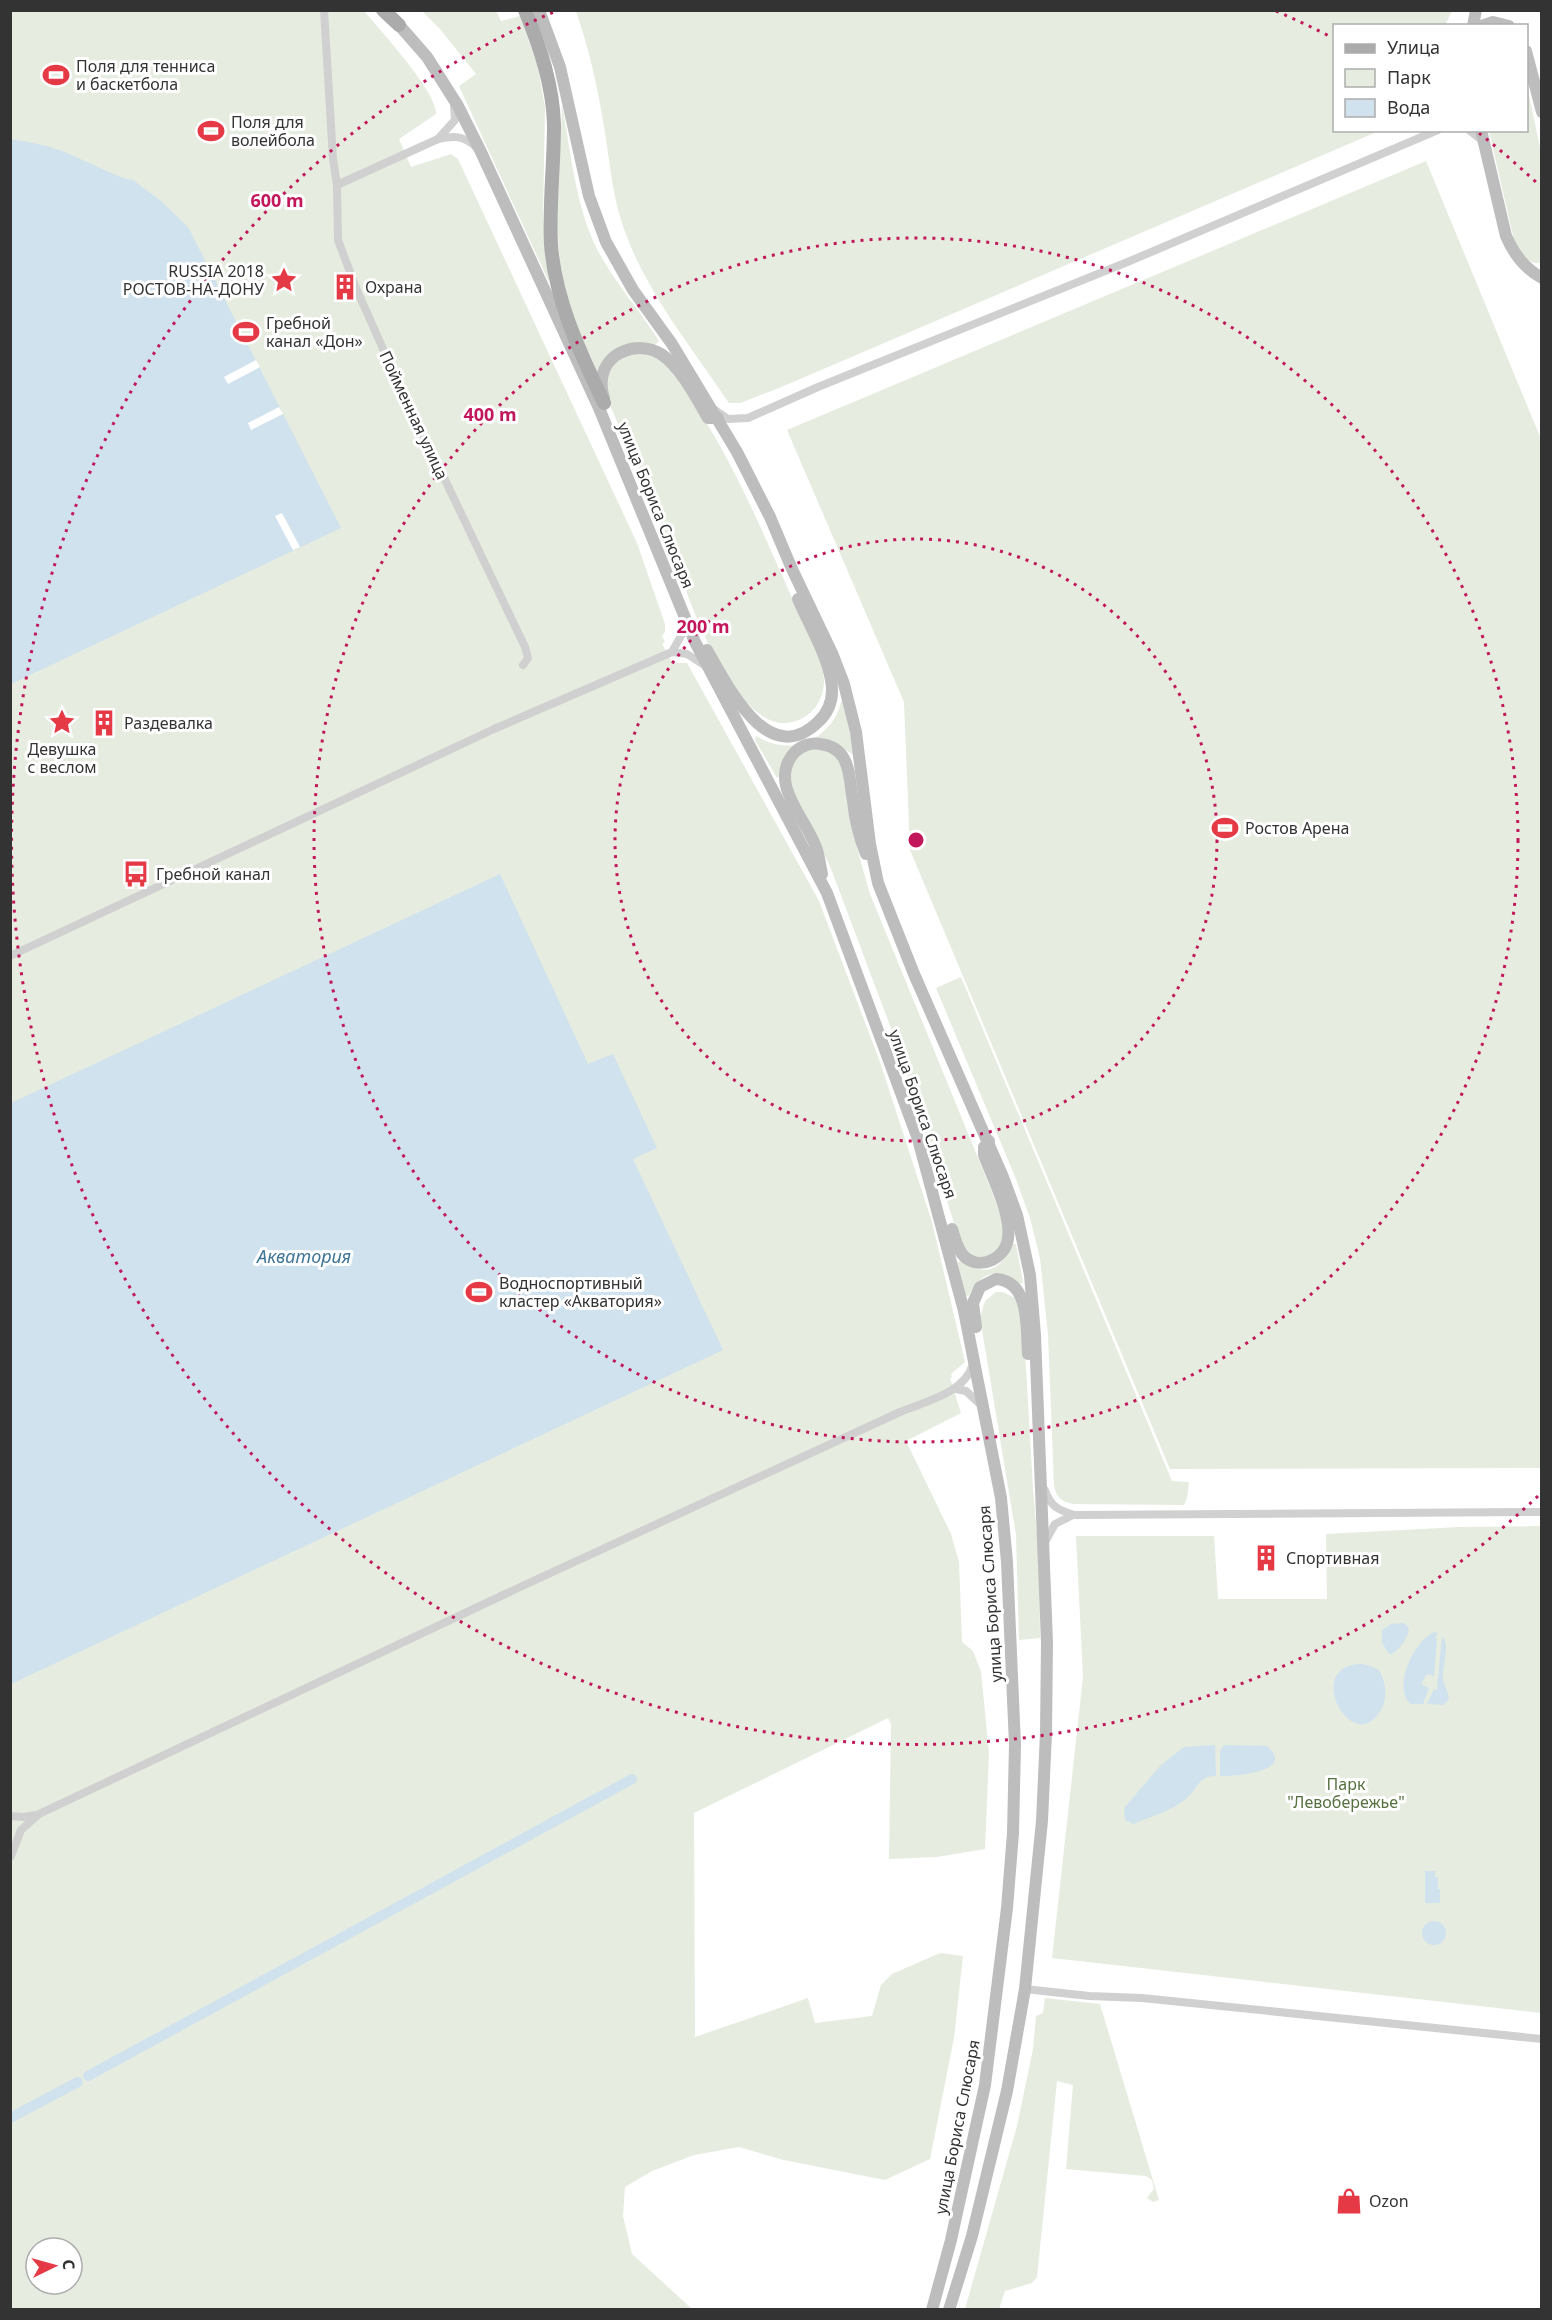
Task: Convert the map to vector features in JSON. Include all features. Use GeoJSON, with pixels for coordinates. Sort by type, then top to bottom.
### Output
{"type":"FeatureCollection","features":[{"type":"Feature","properties":{"kind":"main road"},"geometry":{"type":"LineString","coordinates":[[385,10],[399,25]]}},
{"type":"Feature","properties":{"kind":"main road"},"geometry":{"type":"LineString","coordinates":[[525,10],[541,52],[551,93],[554,124],[551,244],[559,297],[626,451],[623,465]]}},
{"type":"Feature","properties":{"kind":"main road"},"geometry":{"type":"LineString","coordinates":[[539,10],[563,77],[589,195],[598,224],[633,290],[672,344],[718,418],[765,508],[832,653],[850,706],[860,758],[870,844],[878,883]]}},
{"type":"Feature","properties":{"kind":"main road"},"geometry":{"type":"LineString","coordinates":[[1501,10],[1509,24]]}},
{"type":"Feature","properties":{"kind":"main road"},"geometry":{"type":"LineString","coordinates":[[1486,24],[1493,22],[1502,24]]}},
{"type":"Feature","properties":{"kind":"main road","name":"улица Бориса Слюсаря"},"geometry":{"type":"LineString","coordinates":[[399,25],[427,57],[451,94],[482,152],[623,465],[695,642],[827,893],[918,1139],[957,1279],[978,1371],[1001,1498],[1012,1643],[1015,1745],[1007,1908],[985,2085],[951,2240],[932,2310]]}},
{"type":"Feature","properties":{"kind":"main road"},"geometry":{"type":"LineString","coordinates":[[1528,55],[1542,112]]}},
{"type":"Feature","properties":{"kind":"main road"},"geometry":{"type":"LineString","coordinates":[[1482,136],[1506,236],[1512,250],[1525,265],[1542,278]]}},
{"type":"Feature","properties":{"kind":"main road"},"geometry":{"type":"LineString","coordinates":[[1525,265],[1542,268]]}},
{"type":"Feature","properties":{"kind":"main road"},"geometry":{"type":"LineString","coordinates":[[604,403],[602,377],[606,367],[620,353],[640,348],[661,354],[673,364],[708,418],[718,418]]}},
{"type":"Feature","properties":{"kind":"main road"},"geometry":{"type":"LineString","coordinates":[[695,642],[703,643],[738,704],[764,729],[788,736],[800,734],[812,728],[828,709],[832,695],[831,680],[824,658],[796,595],[799,584]]}},
{"type":"Feature","properties":{"kind":"main road"},"geometry":{"type":"LineString","coordinates":[[827,893],[815,846],[784,781],[787,762],[797,750],[816,743],[836,749],[843,757],[849,774],[859,835],[914,974],[989,1141],[1017,1215],[1033,1302],[1047,1643],[1044,1777],[1034,1908],[1025,1989],[1007,2091],[972,2236],[949,2310]]}},
{"type":"Feature","properties":{"kind":"main road"},"geometry":{"type":"LineString","coordinates":[[931,1183],[940,1190],[955,1241],[966,1258],[976,1262],[986,1262],[1000,1256],[1008,1242],[1009,1231],[1006,1216],[984,1155],[984,1148],[989,1141]]}},
{"type":"Feature","properties":{"kind":"main road"},"geometry":{"type":"LineString","coordinates":[[978,1371],[982,1359],[973,1303],[980,1287],[996,1280],[1011,1284],[1022,1300],[1028,1360],[1035,1371]]}},
{"type":"Feature","properties":{"kind":"street","name":"Пойменная улица"},"geometry":{"type":"LineString","coordinates":[[324,10],[333,159],[337,186],[338,240],[351,275],[441,474],[525,647],[528,658],[523,665]]}},
{"type":"Feature","properties":{"kind":"street"},"geometry":{"type":"LineString","coordinates":[[438,139],[455,120],[455,108],[451,94]]}},
{"type":"Feature","properties":{"kind":"street"},"geometry":{"type":"LineString","coordinates":[[711,406],[728,418],[748,418],[818,387],[1130,261],[1433,132]]}},
{"type":"Feature","properties":{"kind":"street"},"geometry":{"type":"LineString","coordinates":[[337,186],[438,139],[463,137],[482,152]]}},
{"type":"Feature","properties":{"kind":"street"},"geometry":{"type":"LineString","coordinates":[[672,652],[682,634],[684,617]]}},
{"type":"Feature","properties":{"kind":"street"},"geometry":{"type":"LineString","coordinates":[[10,956],[494,729],[672,652],[687,654],[708,668]]}},
{"type":"Feature","properties":{"kind":"street"},"geometry":{"type":"LineString","coordinates":[[10,1816],[24,1817],[39,1814],[518,1588],[900,1412],[956,1389],[970,1372],[974,1358]]}},
{"type":"Feature","properties":{"kind":"street"},"geometry":{"type":"LineString","coordinates":[[956,1389],[966,1391],[985,1408]]}},
{"type":"Feature","properties":{"kind":"street"},"geometry":{"type":"LineString","coordinates":[[1040,1472],[1048,1501],[1055,1508],[1074,1515],[1542,1512]]}},
{"type":"Feature","properties":{"kind":"street"},"geometry":{"type":"LineString","coordinates":[[1044,1545],[1055,1524],[1074,1515]]}},
{"type":"Feature","properties":{"kind":"street"},"geometry":{"type":"LineString","coordinates":[[11,1857],[21,1830],[39,1814]]}},
{"type":"Feature","properties":{"kind":"street"},"geometry":{"type":"LineString","coordinates":[[10,1838],[11,1857]]}},
{"type":"Feature","properties":{"kind":"street"},"geometry":{"type":"LineString","coordinates":[[1025,1989],[1089,1996],[1142,1998],[1542,2039]]}},
{"type":"Feature","properties":{"kind":"green space"},"geometry":{"type":"Polygon","coordinates":[[[576,10],[1452,11],[1446,24],[1333,24],[1333,132],[1377,132],[740,403],[729,403],[668,315],[630,245],[612,183],[598,93],[576,10]]]}},
{"type":"Feature","properties":{"kind":"green space"},"geometry":{"type":"Polygon","coordinates":[[[11,11],[364,11],[406,61],[428,92],[436,114],[399,139],[411,167],[451,154],[458,159],[637,543],[665,624],[665,632],[662,636],[665,642],[662,644],[673,663],[687,663],[819,901],[880,1062],[932,1222],[965,1362],[951,1374],[950,1378],[961,1413],[906,1441],[951,1534],[959,1562],[962,1642],[973,1651],[981,1672],[989,1753],[985,1849],[937,1857],[889,1859],[891,1724],[888,1718],[694,1813],[695,2037],[808,1998],[815,2023],[872,2016],[881,1985],[892,1974],[940,1953],[963,1956],[954,2038],[930,2159],[885,2180],[784,2160],[739,2147],[694,2155],[652,2171],[625,2187],[623,2216],[632,2254],[692,2309],[11,2310],[11,11]]]}},
{"type":"Feature","properties":{"kind":"green space"},"geometry":{"type":"Polygon","coordinates":[[[422,11],[496,11],[501,21],[520,16],[538,67],[545,108],[543,216],[549,282],[459,86],[476,74],[440,29],[422,11]]]}},
{"type":"Feature","properties":{"kind":"green space"},"geometry":{"type":"Polygon","coordinates":[[[1528,91],[1541,152],[1541,263],[1531,262],[1517,253],[1489,132],[1528,132],[1528,91]]]}},
{"type":"Feature","properties":{"kind":"green space"},"geometry":{"type":"Polygon","coordinates":[[[562,105],[575,178],[590,232],[611,273],[659,341],[655,345],[635,343],[621,348],[598,374],[572,315],[560,264],[558,184],[562,105]]]}},
{"type":"Feature","properties":{"kind":"green space","name":"Ростов Арена"},"geometry":{"type":"Polygon","coordinates":[[[1426,161],[1541,439],[1541,1468],[1170,1469],[910,850],[904,702],[787,430],[1426,161]]]}},
{"type":"Feature","properties":{"kind":"green space"},"geometry":{"type":"Polygon","coordinates":[[[633,352],[658,358],[672,371],[721,447],[760,526],[821,665],[824,683],[820,700],[810,713],[801,719],[782,723],[764,717],[747,704],[732,685],[707,641],[609,403],[607,386],[610,372],[618,361],[633,352]]]}},
{"type":"Feature","properties":{"kind":"green space"},"geometry":{"type":"Polygon","coordinates":[[[843,701],[854,753],[852,754],[835,744],[811,741],[830,724],[843,701]]]}},
{"type":"Feature","properties":{"kind":"green space"},"geometry":{"type":"Polygon","coordinates":[[[756,736],[778,745],[801,745],[777,778],[755,740],[756,736]]]}},
{"type":"Feature","properties":{"kind":"green space"},"geometry":{"type":"Polygon","coordinates":[[[815,747],[826,749],[836,756],[843,769],[853,834],[870,894],[1000,1213],[1004,1228],[1003,1242],[1000,1248],[984,1259],[972,1256],[960,1242],[901,1055],[830,866],[791,789],[789,772],[794,760],[803,751],[815,747]]]}},
{"type":"Feature","properties":{"kind":"green space"},"geometry":{"type":"Polygon","coordinates":[[[961,977],[1172,1481],[1189,1482],[1184,1505],[1074,1504],[1063,1501],[1056,1493],[1048,1335],[1040,1258],[1030,1218],[1016,1179],[936,988],[961,977]]]}},
{"type":"Feature","properties":{"kind":"green space"},"geometry":{"type":"Polygon","coordinates":[[[1013,1244],[1016,1244],[1023,1282],[1021,1284],[1004,1276],[991,1274],[980,1280],[968,1296],[965,1295],[957,1263],[960,1261],[984,1270],[996,1267],[1004,1260],[1013,1244]]]}},
{"type":"Feature","properties":{"kind":"green space"},"geometry":{"type":"Polygon","coordinates":[[[996,1292],[1003,1292],[1015,1298],[1023,1315],[1039,1556],[1040,1638],[1019,1640],[1016,1535],[980,1318],[985,1301],[996,1292]]]}},
{"type":"Feature","properties":{"kind":"green space","name":"Парк \"Левобережье\""},"geometry":{"type":"Polygon","coordinates":[[[1541,1526],[1541,2013],[1052,1958],[1083,1677],[1076,1536],[1214,1536],[1218,1599],[1327,1599],[1326,1534],[1460,1527],[1541,1526]]]}},
{"type":"Feature","properties":{"kind":"green space"},"geometry":{"type":"Polygon","coordinates":[[[1045,1998],[1100,2004],[1159,2200],[1153,2202],[1147,2198],[1154,2189],[1152,2180],[1146,2176],[1066,2169],[1073,2085],[1057,2081],[1037,2277],[1032,2283],[1005,2291],[999,2309],[965,2309],[1017,2126],[1033,2049],[1036,2016],[1043,2013],[1045,1998]]]}},
{"type":"Feature","properties":{"kind":"water","name":"Гребной канал «Дон»"},"geometry":{"type":"Polygon","coordinates":[[[11,139],[56,149],[120,177],[133,180],[161,201],[188,227],[341,528],[11,684],[11,139]]]}},
{"type":"Feature","properties":{"kind":"water","name":"Акватория"},"geometry":{"type":"Polygon","coordinates":[[[500,874],[588,1064],[613,1054],[657,1148],[633,1159],[723,1350],[11,1684],[11,1103],[500,874]]]}},
{"type":"Feature","properties":{"kind":"water"},"geometry":{"type":"Polygon","coordinates":[[[1404,1623],[1409,1628],[1407,1636],[1400,1647],[1390,1655],[1382,1643],[1382,1630],[1391,1624],[1404,1623]]]}},
{"type":"Feature","properties":{"kind":"water"},"geometry":{"type":"Polygon","coordinates":[[[1434,1632],[1438,1633],[1435,1638],[1437,1639],[1434,1676],[1427,1674],[1421,1684],[1429,1688],[1423,1704],[1411,1704],[1404,1687],[1408,1665],[1419,1645],[1434,1632]]]}},
{"type":"Feature","properties":{"kind":"water"},"geometry":{"type":"Polygon","coordinates":[[[1442,1636],[1446,1645],[1443,1680],[1449,1700],[1443,1705],[1427,1704],[1434,1689],[1437,1690],[1442,1636]]]}},
{"type":"Feature","properties":{"kind":"water"},"geometry":{"type":"Polygon","coordinates":[[[1361,1664],[1379,1670],[1385,1685],[1385,1695],[1381,1710],[1369,1722],[1357,1724],[1346,1717],[1338,1706],[1334,1692],[1335,1678],[1344,1668],[1361,1664]]]}},
{"type":"Feature","properties":{"kind":"water"},"geometry":{"type":"Polygon","coordinates":[[[1215,1745],[1216,1776],[1202,1780],[1187,1798],[1168,1810],[1134,1824],[1125,1820],[1124,1808],[1161,1765],[1184,1747],[1215,1745]]]}},
{"type":"Feature","properties":{"kind":"water"},"geometry":{"type":"Polygon","coordinates":[[[1224,1745],[1267,1746],[1274,1755],[1274,1762],[1260,1771],[1220,1776],[1220,1750],[1224,1745]]]}},
{"type":"Feature","properties":{"kind":"water"},"geometry":{"type":"Polygon","coordinates":[[[1425,1871],[1435,1871],[1435,1877],[1438,1877],[1440,1903],[1425,1903],[1425,1871]]]}},
{"type":"Feature","properties":{"kind":"water"},"geometry":{"type":"Polygon","coordinates":[[[1429,1921],[1439,1921],[1446,1928],[1446,1938],[1439,1945],[1429,1945],[1422,1938],[1422,1928],[1429,1921]]]}},
{"type":"Feature","properties":{"kind":"pier"},"geometry":{"type":"Polygon","coordinates":[[[256,360],[260,367],[228,384],[224,377],[256,360]]]}},
{"type":"Feature","properties":{"kind":"pier"},"geometry":{"type":"Polygon","coordinates":[[[279,407],[283,414],[251,430],[248,423],[279,407]]]}},
{"type":"Feature","properties":{"kind":"pier"},"geometry":{"type":"Polygon","coordinates":[[[282,513],[300,547],[293,550],[275,516],[282,513]]]}},
{"type":"Feature","properties":{"kind":"waterway"},"geometry":{"type":"LineString","coordinates":[[88,2076],[632,1779]]}},
{"type":"Feature","properties":{"kind":"waterway"},"geometry":{"type":"LineString","coordinates":[[10,2118],[78,2082]]}},
{"type":"Feature","properties":{"kind":"place","name":"Поля для тенниса и баскетбола"},"geometry":{"type":"Point","coordinates":[56,75]}},
{"type":"Feature","properties":{"kind":"place","name":"Поля для волейбола"},"geometry":{"type":"Point","coordinates":[211,131]}},
{"type":"Feature","properties":{"kind":"place","name":"RUSSIA 2018 РОСТОВ-НА-ДОНУ"},"geometry":{"type":"Point","coordinates":[284,280]}},
{"type":"Feature","properties":{"kind":"place","name":"Охрана"},"geometry":{"type":"Point","coordinates":[345,287]}},
{"type":"Feature","properties":{"kind":"place","name":"Гребной канал «Дон»"},"geometry":{"type":"Point","coordinates":[246,332]}},
{"type":"Feature","properties":{"kind":"place","name":"Девушка с веслом"},"geometry":{"type":"Point","coordinates":[62,722]}},
{"type":"Feature","properties":{"kind":"place","name":"Раздевалка"},"geometry":{"type":"Point","coordinates":[104,723]}},
{"type":"Feature","properties":{"kind":"place","name":"Ростов Арена"},"geometry":{"type":"Point","coordinates":[1225,828]}},
{"type":"Feature","properties":{"kind":"place","name":"Гребной канал"},"geometry":{"type":"Point","coordinates":[136,874]}},
{"type":"Feature","properties":{"kind":"place","name":"Водноспортивный кластер «Акватория»"},"geometry":{"type":"Point","coordinates":[479,1292]}},
{"type":"Feature","properties":{"kind":"place","name":"Спортивная"},"geometry":{"type":"Point","coordinates":[1266,1558]}},
{"type":"Feature","properties":{"kind":"place","name":"Ozon"},"geometry":{"type":"Point","coordinates":[1349,2201]}}]}
